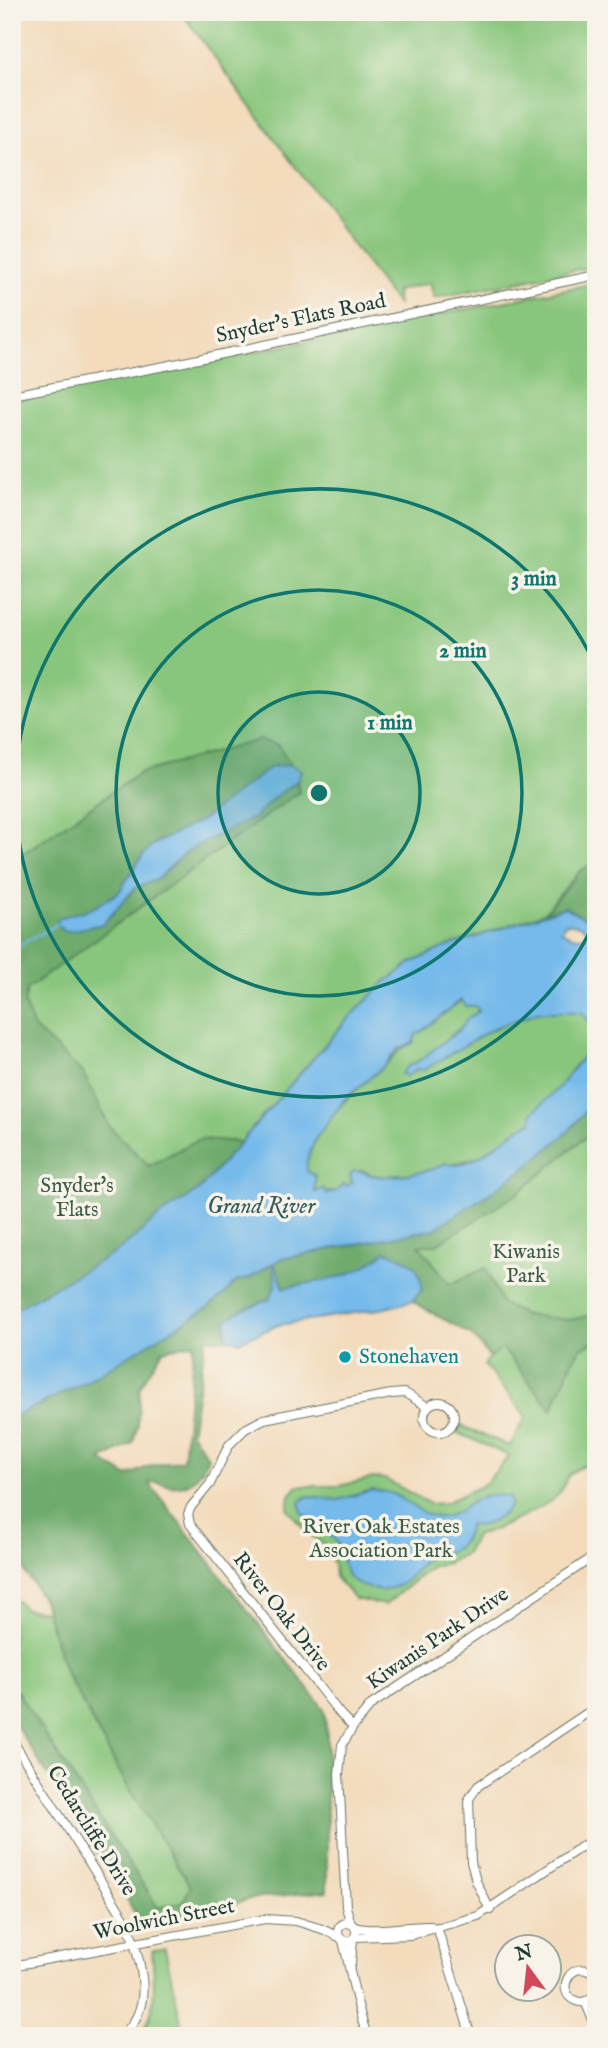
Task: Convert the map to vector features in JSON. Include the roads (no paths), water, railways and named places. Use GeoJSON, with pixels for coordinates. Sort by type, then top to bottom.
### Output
{"type":"FeatureCollection","features":[{"type":"Feature","properties":{"kind":"street","name":"Snyder's Flats Road"},"geometry":{"type":"LineString","coordinates":[[12,395],[165,366],[596,275]]}},
{"type":"Feature","properties":{"kind":"street","name":"River Oak Drive"},"geometry":{"type":"LineString","coordinates":[[353,1727],[190,1524],[188,1514],[210,1484],[229,1445],[245,1429],[264,1419],[391,1394],[405,1393],[428,1407]]}},
{"type":"Feature","properties":{"kind":"street","name":"Kiwanis Park Drive"},"geometry":{"type":"LineString","coordinates":[[353,1926],[346,1907],[339,1774],[342,1745],[353,1727],[371,1705],[596,1555]]}},
{"type":"Feature","properties":{"kind":"street"},"geometry":{"type":"LineString","coordinates":[[490,1910],[476,1881],[471,1862],[469,1799],[478,1786],[596,1707]]}},
{"type":"Feature","properties":{"kind":"street","name":"Cedarcliffe Drive"},"geometry":{"type":"LineString","coordinates":[[12,1740],[128,1924],[135,1943],[144,1988],[142,2004],[136,2020],[121,2036]]}},
{"type":"Feature","properties":{"kind":"street"},"geometry":{"type":"LineString","coordinates":[[341,1939],[411,1934],[461,1923],[490,1910],[596,1837]]}},
{"type":"Feature","properties":{"kind":"street","name":"Kiwanis Park Drive"},"geometry":{"type":"LineString","coordinates":[[341,1926],[346,1907]]}},
{"type":"Feature","properties":{"kind":"street","name":"Woolwich Street"},"geometry":{"type":"LineString","coordinates":[[12,1966],[265,1919],[296,1921],[322,1929],[341,1939]]}},
{"type":"Feature","properties":{"kind":"street","name":"Woolwich Street"},"geometry":{"type":"LineString","coordinates":[[322,1929],[341,1926],[367,1929],[409,1925],[437,1927]]}},
{"type":"Feature","properties":{"kind":"street"},"geometry":{"type":"LineString","coordinates":[[341,1926],[341,1939],[350,1967],[355,2001],[367,2036]]}},
{"type":"Feature","properties":{"kind":"street"},"geometry":{"type":"LineString","coordinates":[[350,1967],[353,1926]]}},
{"type":"Feature","properties":{"kind":"street"},"geometry":{"type":"LineString","coordinates":[[437,1927],[471,2036]]}},
{"type":"Feature","properties":{"kind":"street"},"geometry":{"type":"LineString","coordinates":[[596,1977],[588,1970],[577,1969],[566,1981],[567,1992],[574,2000],[585,2001],[596,1994]]}},
{"type":"Feature","properties":{"kind":"street"},"geometry":{"type":"LineString","coordinates":[[585,2001],[596,2028]]}},
{"type":"Feature","properties":{"kind":"water"},"geometry":{"type":"Polygon","coordinates":[[[291,765],[301,771],[297,781],[273,798],[255,817],[202,843],[181,856],[158,879],[135,888],[103,924],[62,930],[58,918],[93,908],[119,892],[152,845],[202,820],[271,767],[291,765]]]}},
{"type":"Feature","properties":{"kind":"water","name":"Grand River"},"geometry":{"type":"Polygon","coordinates":[[[565,907],[591,922],[596,921],[596,1029],[581,1012],[537,1012],[492,1029],[424,1070],[418,1069],[406,1076],[401,1074],[459,1030],[468,1018],[479,1011],[475,1006],[466,1006],[461,1000],[416,1034],[413,1043],[399,1048],[385,1065],[345,1099],[316,1138],[307,1160],[307,1171],[315,1176],[315,1192],[324,1188],[326,1194],[335,1192],[344,1184],[347,1186],[352,1182],[350,1176],[354,1171],[375,1176],[400,1175],[422,1172],[445,1163],[456,1165],[479,1156],[532,1122],[532,1113],[559,1087],[596,1039],[596,1098],[569,1131],[529,1165],[434,1229],[280,1259],[274,1263],[284,1288],[349,1274],[386,1251],[407,1260],[419,1273],[422,1289],[412,1301],[385,1308],[278,1325],[240,1341],[227,1339],[226,1320],[270,1299],[276,1283],[273,1263],[250,1278],[235,1282],[209,1307],[85,1382],[12,1418],[12,1311],[118,1251],[161,1215],[199,1190],[345,1022],[383,984],[413,962],[446,947],[565,907]],[[566,923],[561,930],[578,937],[595,934],[579,925],[566,923]]]}},
{"type":"Feature","properties":{"kind":"water"},"geometry":{"type":"Polygon","coordinates":[[[372,1490],[393,1494],[436,1517],[453,1514],[487,1495],[509,1497],[511,1504],[493,1521],[469,1525],[460,1545],[428,1556],[407,1580],[381,1591],[359,1585],[348,1576],[336,1541],[302,1512],[300,1502],[308,1496],[338,1500],[372,1490]]]}},
{"type":"Feature","properties":{"kind":"waterway"},"geometry":{"type":"LineString","coordinates":[[12,957],[21,944],[58,924]]}},
{"type":"Feature","properties":{"kind":"place","name":"Stonehaven"},"geometry":{"type":"Point","coordinates":[345,1357]}},
{"type":"Feature","properties":{"kind":"park label","name":"Snyder's Flats"},"geometry":{"type":"Point","coordinates":[77,1198]}},
{"type":"Feature","properties":{"kind":"park label","name":"Kiwanis Park"},"geometry":{"type":"Point","coordinates":[526,1264]}},
{"type":"Feature","properties":{"kind":"park label","name":"River Oak Estates Association Park"},"geometry":{"type":"Point","coordinates":[381,1539]}}]}
